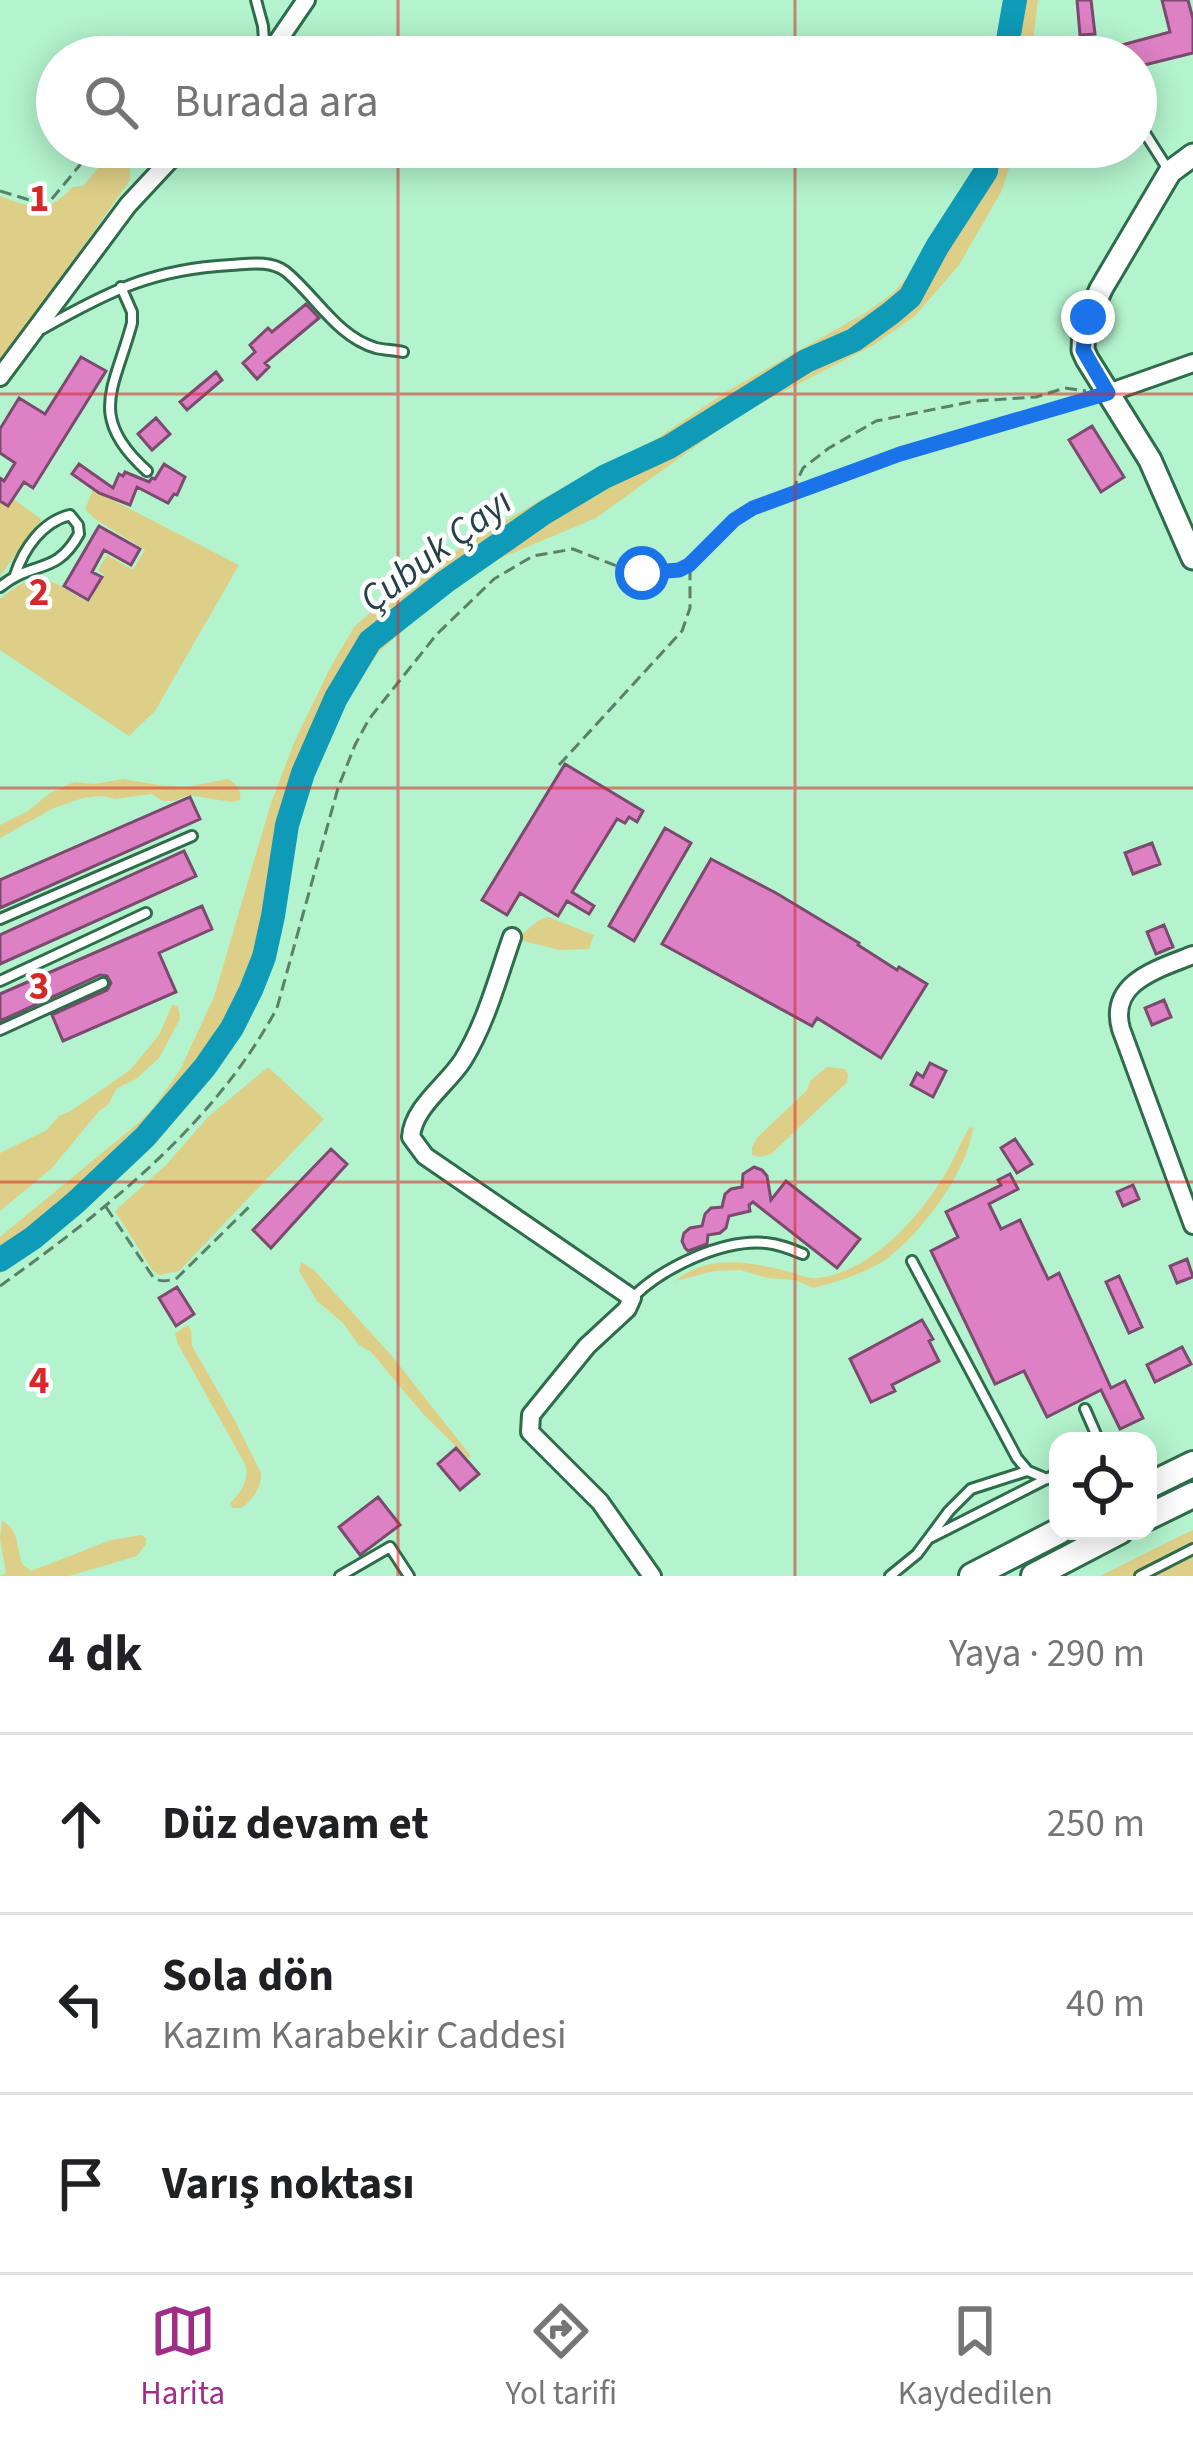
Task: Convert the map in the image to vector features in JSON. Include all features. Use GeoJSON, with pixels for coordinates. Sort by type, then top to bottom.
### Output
{"type":"FeatureCollection","features":[{"type":"Feature","properties":{"kind":"main road"},"geometry":{"type":"LineString","coordinates":[[1157,1475],[1193,1464]]}},
{"type":"Feature","properties":{"kind":"main road"},"geometry":{"type":"LineString","coordinates":[[1157,1512],[1193,1495]]}},
{"type":"Feature","properties":{"kind":"main road"},"geometry":{"type":"LineString","coordinates":[[972,1576],[1049,1536]]}},
{"type":"Feature","properties":{"kind":"main road"},"geometry":{"type":"LineString","coordinates":[[1034,1576],[1103,1540]]}},
{"type":"Feature","properties":{"kind":"street"},"geometry":{"type":"LineString","coordinates":[[281,36],[306,0]]}},
{"type":"Feature","properties":{"kind":"street"},"geometry":{"type":"LineString","coordinates":[[1193,155],[1170,172],[1092,305],[1083,350],[1150,460],[1193,558]]}},
{"type":"Feature","properties":{"kind":"street"},"geometry":{"type":"LineString","coordinates":[[0,376],[128,205],[162,168]]}},
{"type":"Feature","properties":{"kind":"street"},"geometry":{"type":"LineString","coordinates":[[1108,393],[1193,363]]}},
{"type":"Feature","properties":{"kind":"street"},"geometry":{"type":"LineString","coordinates":[[512,937],[473,1041],[414,1121],[411,1136],[425,1156],[632,1298],[532,1415],[530,1432],[599,1502],[652,1576]]}},
{"type":"Feature","properties":{"kind":"street"},"geometry":{"type":"LineString","coordinates":[[1193,955],[1139,980],[1117,1006],[1121,1029],[1193,1226]]}},
{"type":"Feature","properties":{"kind":"lane"},"geometry":{"type":"LineString","coordinates":[[256,0],[264,36]]}},
{"type":"Feature","properties":{"kind":"lane"},"geometry":{"type":"LineString","coordinates":[[1157,152],[1170,172]]}},
{"type":"Feature","properties":{"kind":"lane"},"geometry":{"type":"LineString","coordinates":[[32,334],[121,287],[173,270],[268,263],[290,275],[346,332],[375,348],[403,352]]}},
{"type":"Feature","properties":{"kind":"lane"},"geometry":{"type":"LineString","coordinates":[[121,287],[132,323],[110,388],[111,416],[126,452],[147,471]]}},
{"type":"Feature","properties":{"kind":"lane"},"geometry":{"type":"LineString","coordinates":[[0,587],[15,575],[66,555],[79,534],[75,519],[64,515],[39,533],[15,575]]}},
{"type":"Feature","properties":{"kind":"lane"},"geometry":{"type":"LineString","coordinates":[[0,919],[192,836]]}},
{"type":"Feature","properties":{"kind":"lane"},"geometry":{"type":"LineString","coordinates":[[0,981],[146,913]]}},
{"type":"Feature","properties":{"kind":"lane"},"geometry":{"type":"LineString","coordinates":[[0,1030],[104,982]]}},
{"type":"Feature","properties":{"kind":"lane"},"geometry":{"type":"LineString","coordinates":[[632,1298],[672,1267],[726,1248],[762,1242],[803,1254]]}},
{"type":"Feature","properties":{"kind":"lane"},"geometry":{"type":"LineString","coordinates":[[912,1262],[1010,1445],[1028,1471],[1047,1479]]}},
{"type":"Feature","properties":{"kind":"lane"},"geometry":{"type":"LineString","coordinates":[[1085,1409],[1095,1432]]}},
{"type":"Feature","properties":{"kind":"lane"},"geometry":{"type":"LineString","coordinates":[[890,1576],[917,1554],[970,1489],[1028,1471]]}},
{"type":"Feature","properties":{"kind":"lane"},"geometry":{"type":"LineString","coordinates":[[929,1539],[1047,1479]]}},
{"type":"Feature","properties":{"kind":"lane"},"geometry":{"type":"LineString","coordinates":[[340,1576],[390,1547],[409,1576]]}},
{"type":"Feature","properties":{"kind":"lane"},"geometry":{"type":"LineString","coordinates":[[1140,1576],[1193,1550]]}},
{"type":"Feature","properties":{"kind":"path"},"geometry":{"type":"LineString","coordinates":[[0,191],[36,202],[51,200],[77,168]]}},
{"type":"Feature","properties":{"kind":"path"},"geometry":{"type":"LineString","coordinates":[[792,494],[803,468],[876,421],[976,401],[1036,397],[1065,388],[1108,393]]}},
{"type":"Feature","properties":{"kind":"path"},"geometry":{"type":"LineString","coordinates":[[0,1286],[160,1156],[261,1039],[286,979],[338,788],[369,719],[436,634],[494,580],[533,556],[573,549],[642,573],[679,570],[753,508],[900,454],[1108,393]]}},
{"type":"Feature","properties":{"kind":"path"},"geometry":{"type":"LineString","coordinates":[[559,765],[682,631],[690,608],[689,565]]}},
{"type":"Feature","properties":{"kind":"path"},"geometry":{"type":"LineString","coordinates":[[105,1205],[153,1277],[169,1281],[251,1205]]}},
{"type":"Feature","properties":{"kind":"shaded area"},"geometry":{"type":"Polygon","coordinates":[[[1007,0],[1038,0],[1034,36],[1001,36],[1007,0]]]}},
{"type":"Feature","properties":{"kind":"shaded area"},"geometry":{"type":"Polygon","coordinates":[[[98,168],[130,168],[130,180],[0,364],[0,196],[39,206],[55,202],[72,187],[83,186],[98,168]]]}},
{"type":"Feature","properties":{"kind":"shaded area"},"geometry":{"type":"Polygon","coordinates":[[[1009,168],[1001,192],[959,265],[915,316],[872,346],[742,413],[596,518],[496,560],[427,609],[379,652],[345,697],[314,770],[295,835],[268,971],[245,1022],[182,1108],[137,1157],[0,1273],[0,1237],[137,1124],[181,1068],[214,997],[271,803],[294,743],[354,627],[469,542],[638,451],[729,390],[892,294],[928,255],[973,171],[1009,168]]]}},
{"type":"Feature","properties":{"kind":"shaded area"},"geometry":{"type":"Polygon","coordinates":[[[0,489],[42,520],[0,576],[0,489]]]}},
{"type":"Feature","properties":{"kind":"shaded area"},"geometry":{"type":"Polygon","coordinates":[[[93,490],[239,565],[155,711],[129,736],[0,650],[0,599],[14,588],[44,580],[89,603],[104,575],[98,570],[107,555],[133,570],[145,550],[85,509],[93,490]]]}},
{"type":"Feature","properties":{"kind":"shaded area"},"geometry":{"type":"Polygon","coordinates":[[[123,779],[187,787],[227,779],[237,787],[240,800],[188,795],[163,801],[152,794],[83,798],[0,838],[0,825],[50,793],[74,782],[123,779]]]}},
{"type":"Feature","properties":{"kind":"shaded area"},"geometry":{"type":"Polygon","coordinates":[[[548,917],[594,935],[589,949],[559,950],[516,939],[548,917]]]}},
{"type":"Feature","properties":{"kind":"shaded area"},"geometry":{"type":"Polygon","coordinates":[[[172,1005],[178,1006],[180,1019],[159,1058],[136,1079],[117,1088],[108,1105],[52,1168],[0,1211],[0,1153],[47,1130],[59,1116],[130,1070],[159,1035],[172,1005]]]}},
{"type":"Feature","properties":{"kind":"shaded area"},"geometry":{"type":"Polygon","coordinates":[[[268,1067],[324,1119],[179,1271],[159,1275],[115,1211],[166,1165],[208,1117],[268,1067]]]}},
{"type":"Feature","properties":{"kind":"shaded area"},"geometry":{"type":"Polygon","coordinates":[[[827,1067],[845,1069],[847,1082],[771,1154],[752,1155],[757,1138],[827,1067]]]}},
{"type":"Feature","properties":{"kind":"shaded area"},"geometry":{"type":"Polygon","coordinates":[[[970,1127],[962,1164],[940,1201],[913,1235],[877,1265],[814,1288],[740,1270],[675,1281],[716,1263],[760,1265],[814,1278],[859,1264],[914,1217],[942,1179],[970,1127]]]}},
{"type":"Feature","properties":{"kind":"shaded area"},"geometry":{"type":"Polygon","coordinates":[[[301,1262],[314,1270],[391,1355],[471,1456],[423,1414],[371,1352],[317,1301],[299,1271],[301,1262]]]}},
{"type":"Feature","properties":{"kind":"shaded area"},"geometry":{"type":"Polygon","coordinates":[[[188,1325],[192,1346],[261,1473],[256,1493],[241,1508],[230,1503],[243,1486],[246,1466],[178,1344],[175,1333],[188,1325]]]}},
{"type":"Feature","properties":{"kind":"shaded area"},"geometry":{"type":"Polygon","coordinates":[[[2,1521],[12,1529],[22,1564],[31,1571],[111,1540],[142,1535],[146,1544],[137,1556],[69,1576],[0,1576],[6,1573],[2,1521]]]}},
{"type":"Feature","properties":{"kind":"shaded area"},"geometry":{"type":"Polygon","coordinates":[[[1193,1530],[1193,1576],[1100,1576],[1180,1536],[1193,1530]]]}},
{"type":"Feature","properties":{"kind":"building"},"geometry":{"type":"Polygon","coordinates":[[[1077,0],[1091,0],[1095,34],[1080,35],[1077,0]]]}},
{"type":"Feature","properties":{"kind":"building"},"geometry":{"type":"Polygon","coordinates":[[[1162,0],[1188,0],[1193,53],[1157,62],[1155,36],[1170,32],[1162,0]]]}},
{"type":"Feature","properties":{"kind":"building"},"geometry":{"type":"Polygon","coordinates":[[[306,304],[319,318],[265,363],[269,367],[257,379],[243,363],[255,352],[250,345],[306,304]]]}},
{"type":"Feature","properties":{"kind":"building"},"geometry":{"type":"Polygon","coordinates":[[[81,357],[106,371],[33,488],[24,482],[8,506],[0,501],[0,478],[4,481],[15,463],[0,453],[0,429],[19,398],[45,414],[81,357]]]}},
{"type":"Feature","properties":{"kind":"building"},"geometry":{"type":"Polygon","coordinates":[[[216,372],[222,380],[187,410],[180,402],[216,372]]]}},
{"type":"Feature","properties":{"kind":"building"},"geometry":{"type":"Polygon","coordinates":[[[156,418],[170,434],[152,450],[138,434],[156,418]]]}},
{"type":"Feature","properties":{"kind":"building"},"geometry":{"type":"Polygon","coordinates":[[[1092,426],[1124,477],[1101,492],[1069,440],[1092,426]]]}},
{"type":"Feature","properties":{"kind":"building"},"geometry":{"type":"Polygon","coordinates":[[[79,464],[113,488],[119,474],[149,482],[164,464],[185,477],[168,503],[137,487],[130,505],[99,493],[72,474],[79,464]]]}},
{"type":"Feature","properties":{"kind":"building"},"geometry":{"type":"Polygon","coordinates":[[[99,526],[140,549],[131,565],[104,550],[92,572],[102,577],[88,600],[64,586],[99,526]]]}},
{"type":"Feature","properties":{"kind":"building"},"geometry":{"type":"Polygon","coordinates":[[[565,764],[643,811],[637,822],[629,817],[625,823],[617,819],[572,892],[594,906],[589,914],[567,901],[558,916],[520,893],[507,915],[482,900],[565,764]]]}},
{"type":"Feature","properties":{"kind":"building"},"geometry":{"type":"Polygon","coordinates":[[[190,797],[200,819],[0,908],[0,880],[190,797]]]}},
{"type":"Feature","properties":{"kind":"building"},"geometry":{"type":"Polygon","coordinates":[[[665,828],[691,843],[634,941],[609,926],[665,828]]]}},
{"type":"Feature","properties":{"kind":"building"},"geometry":{"type":"Polygon","coordinates":[[[1152,843],[1160,864],[1133,874],[1125,853],[1152,843]]]}},
{"type":"Feature","properties":{"kind":"building"},"geometry":{"type":"Polygon","coordinates":[[[184,851],[196,876],[0,964],[0,935],[184,851]]]}},
{"type":"Feature","properties":{"kind":"building"},"geometry":{"type":"Polygon","coordinates":[[[711,859],[927,984],[881,1058],[817,1018],[812,1026],[662,944],[711,859]]]}},
{"type":"Feature","properties":{"kind":"building"},"geometry":{"type":"Polygon","coordinates":[[[202,906],[212,929],[159,953],[176,992],[63,1041],[52,1015],[107,990],[111,983],[107,976],[100,975],[0,1021],[0,994],[202,906]]]}},
{"type":"Feature","properties":{"kind":"building"},"geometry":{"type":"Polygon","coordinates":[[[1164,925],[1173,947],[1156,954],[1147,932],[1164,925]]]}},
{"type":"Feature","properties":{"kind":"building"},"geometry":{"type":"Polygon","coordinates":[[[1164,1000],[1171,1017],[1152,1025],[1145,1008],[1164,1000]]]}},
{"type":"Feature","properties":{"kind":"building"},"geometry":{"type":"Polygon","coordinates":[[[930,1063],[946,1071],[933,1097],[911,1085],[917,1073],[923,1077],[930,1063]]]}},
{"type":"Feature","properties":{"kind":"building"},"geometry":{"type":"Polygon","coordinates":[[[1015,1139],[1032,1164],[1017,1173],[1001,1148],[1015,1139]]]}},
{"type":"Feature","properties":{"kind":"building"},"geometry":{"type":"Polygon","coordinates":[[[331,1149],[347,1164],[271,1248],[253,1230],[331,1149]]]}},
{"type":"Feature","properties":{"kind":"building"},"geometry":{"type":"Polygon","coordinates":[[[754,1167],[767,1176],[771,1200],[786,1181],[860,1239],[837,1268],[753,1202],[750,1211],[729,1216],[720,1233],[708,1235],[707,1244],[685,1248],[684,1233],[702,1226],[705,1214],[722,1207],[725,1194],[742,1187],[743,1174],[754,1167]]]}},
{"type":"Feature","properties":{"kind":"building"},"geometry":{"type":"Polygon","coordinates":[[[1010,1174],[1018,1189],[989,1204],[1001,1229],[1020,1220],[1048,1279],[1059,1273],[1111,1388],[1125,1381],[1143,1418],[1120,1429],[1101,1390],[1047,1417],[1024,1371],[995,1384],[931,1251],[958,1237],[946,1212],[1001,1185],[998,1180],[1010,1174]]]}},
{"type":"Feature","properties":{"kind":"building"},"geometry":{"type":"Polygon","coordinates":[[[1133,1185],[1139,1199],[1123,1206],[1117,1192],[1133,1185]]]}},
{"type":"Feature","properties":{"kind":"building"},"geometry":{"type":"Polygon","coordinates":[[[1187,1259],[1193,1277],[1177,1283],[1170,1266],[1187,1259]]]}},
{"type":"Feature","properties":{"kind":"building"},"geometry":{"type":"Polygon","coordinates":[[[1119,1276],[1142,1327],[1129,1333],[1106,1282],[1119,1276]]]}},
{"type":"Feature","properties":{"kind":"building"},"geometry":{"type":"Polygon","coordinates":[[[177,1287],[194,1314],[176,1326],[159,1298],[177,1287]]]}},
{"type":"Feature","properties":{"kind":"building"},"geometry":{"type":"Polygon","coordinates":[[[922,1320],[939,1361],[892,1385],[895,1391],[871,1402],[850,1359],[922,1320]]]}},
{"type":"Feature","properties":{"kind":"building"},"geometry":{"type":"Polygon","coordinates":[[[1182,1347],[1191,1364],[1155,1382],[1147,1365],[1182,1347]]]}},
{"type":"Feature","properties":{"kind":"building"},"geometry":{"type":"Polygon","coordinates":[[[456,1448],[479,1474],[460,1490],[438,1464],[456,1448]]]}},
{"type":"Feature","properties":{"kind":"building"},"geometry":{"type":"Polygon","coordinates":[[[378,1497],[400,1525],[360,1555],[339,1527],[378,1497]]]}},
{"type":"Feature","properties":{"kind":"waterway","name":"Çubuk Çayı"},"geometry":{"type":"LineString","coordinates":[[1009,36],[1015,0]]}},
{"type":"Feature","properties":{"kind":"waterway","name":"Çubuk Çayı"},"geometry":{"type":"LineString","coordinates":[[0,1260],[75,1203],[145,1137],[232,1028],[264,957],[287,825],[303,773],[336,698],[370,641],[544,513],[604,477],[669,447],[806,361],[854,340],[891,313],[910,297],[986,168]]}},
{"type":"Feature","properties":{"kind":"route"},"geometry":{"type":"LineString","coordinates":[[642,573],[689,565],[718,534],[753,508],[900,454],[1108,393],[1083,350],[1088,317]]}}]}
